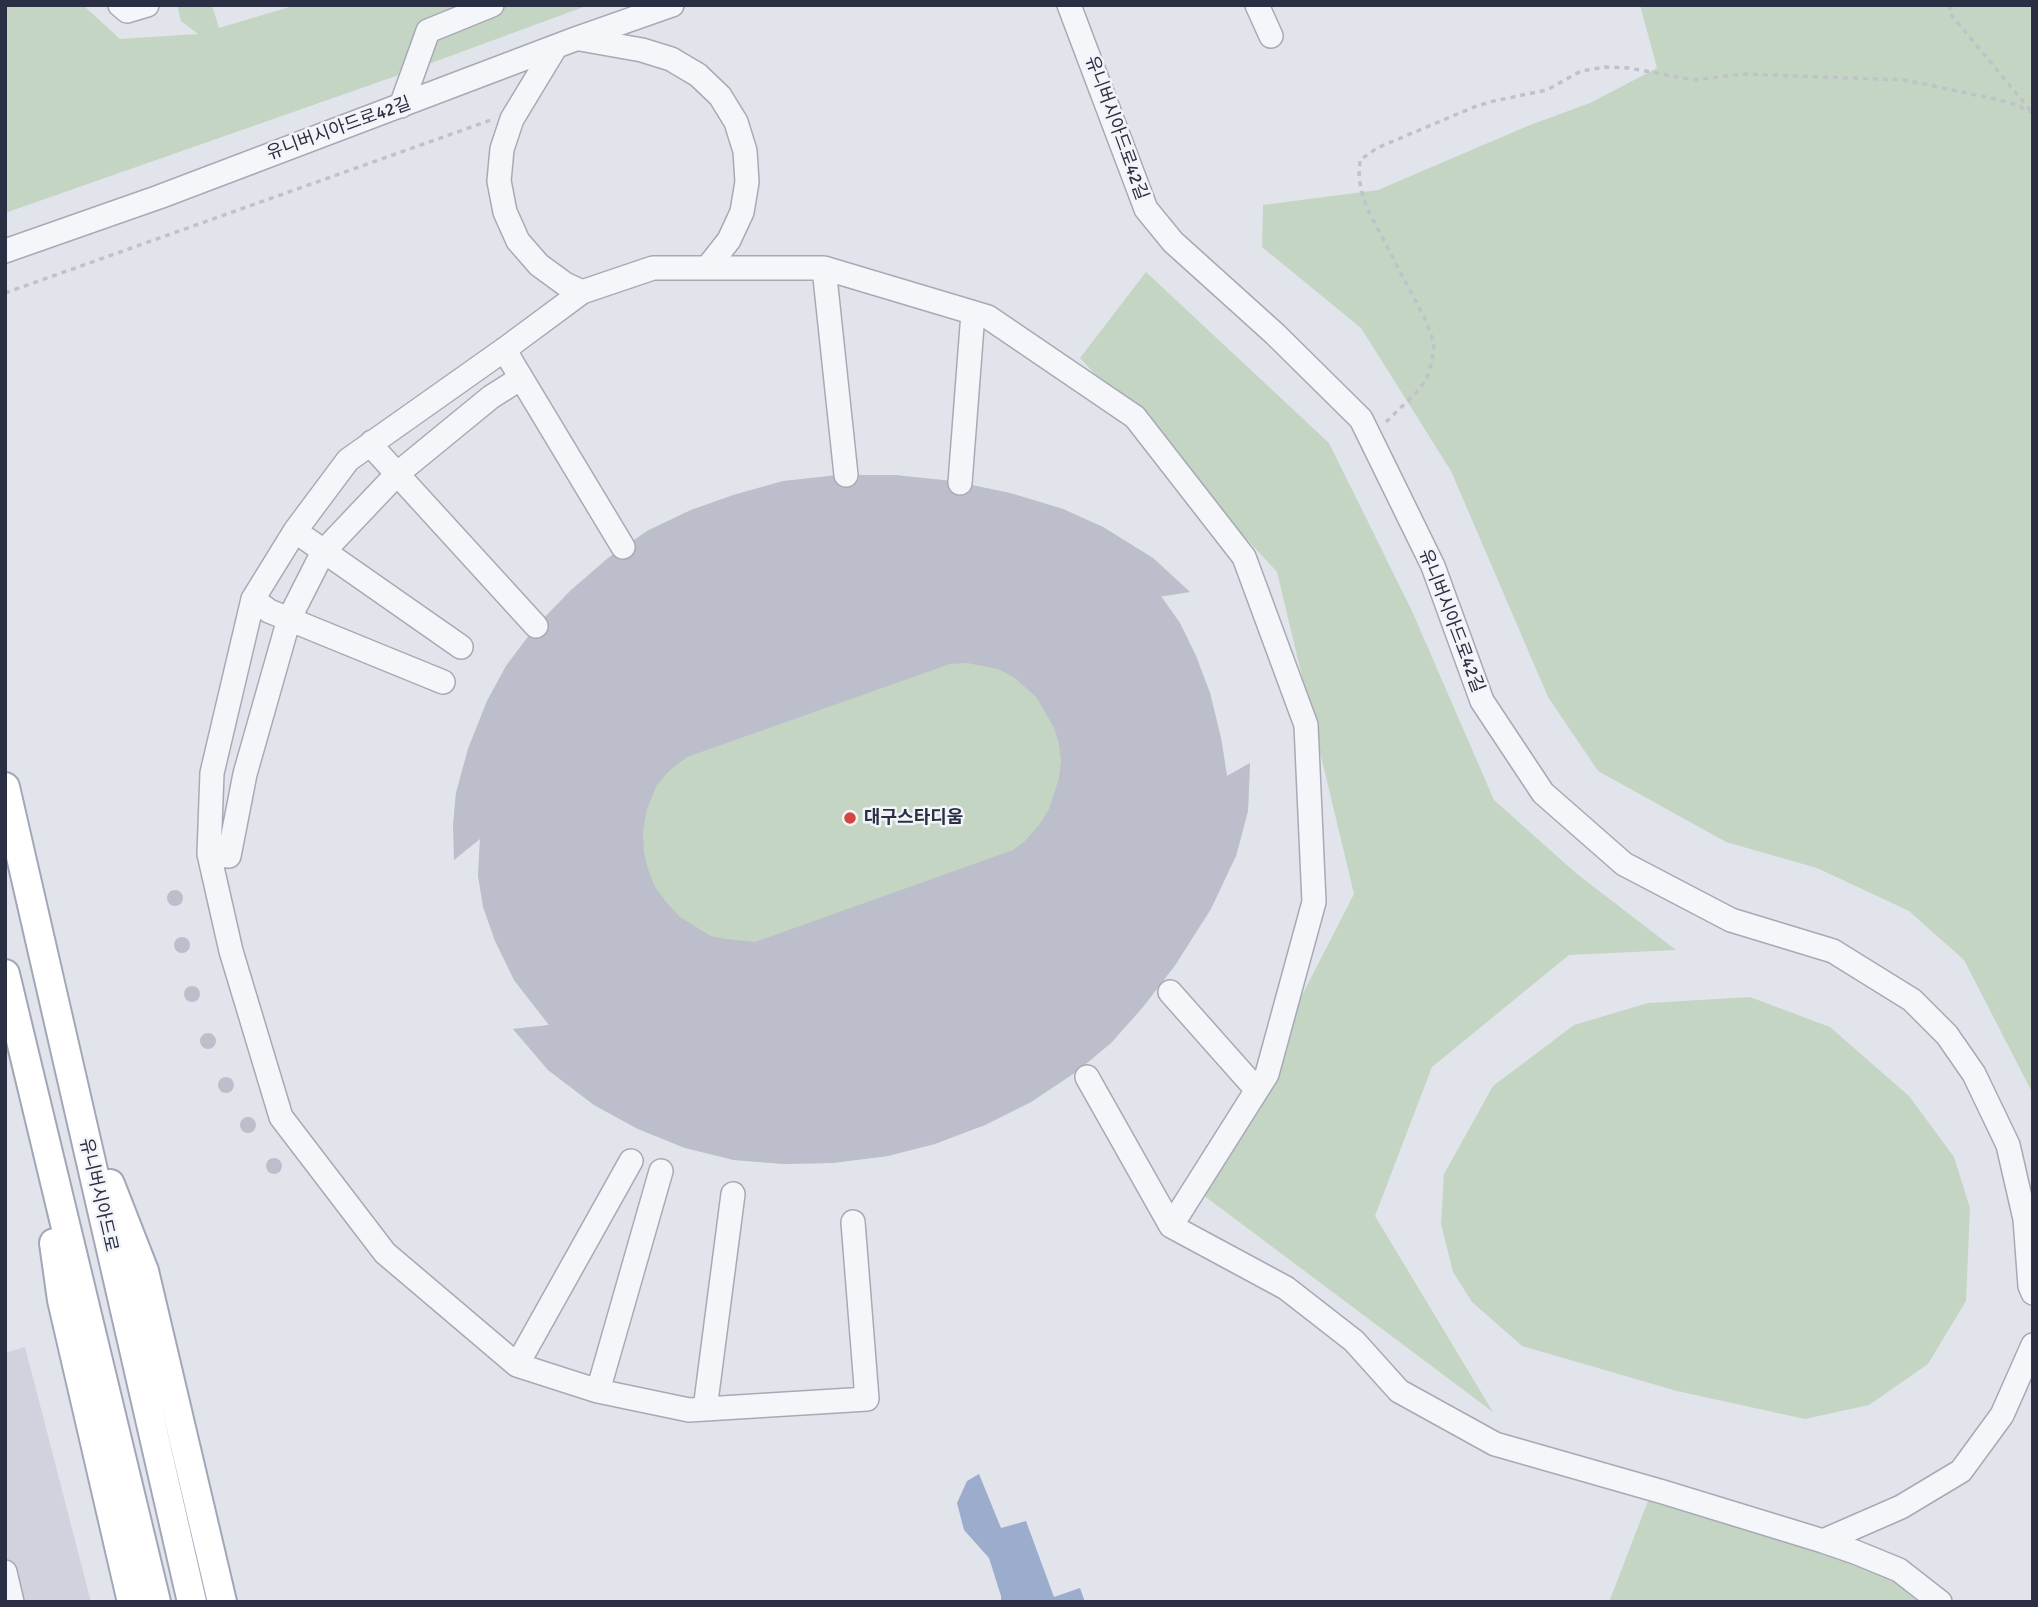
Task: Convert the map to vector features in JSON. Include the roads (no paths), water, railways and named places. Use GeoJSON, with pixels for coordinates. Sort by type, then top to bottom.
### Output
{"type":"FeatureCollection","features":[{"type":"Feature","properties":{"kind":"main road","name":"유니버시아드로"},"geometry":{"type":"LineString","coordinates":[[5,787],[192,1602]]}},
{"type":"Feature","properties":{"kind":"main road"},"geometry":{"type":"LineString","coordinates":[[5,974],[156,1602]]}},
{"type":"Feature","properties":{"kind":"main road"},"geometry":{"type":"LineString","coordinates":[[77,1097],[144,1271],[222,1602]]}},
{"type":"Feature","properties":{"kind":"main road"},"geometry":{"type":"LineString","coordinates":[[36,1102],[62,1300],[131,1602]]}},
{"type":"Feature","properties":{"kind":"street"},"geometry":{"type":"LineString","coordinates":[[120,5],[127,11],[147,5]]}},
{"type":"Feature","properties":{"kind":"street"},"geometry":{"type":"LineString","coordinates":[[401,106],[428,31],[492,5]]}},
{"type":"Feature","properties":{"kind":"street","name":"유니버시아드로42길"},"geometry":{"type":"LineString","coordinates":[[5,251],[159,197],[672,5]]}},
{"type":"Feature","properties":{"kind":"street","name":"유니버시아드로42길"},"geometry":{"type":"LineString","coordinates":[[1069,5],[1146,209],[1173,242],[1276,334],[1361,419],[1433,566],[1482,701],[1543,793],[1625,864],[1731,920],[1833,951],[1912,1000],[1947,1035],[1974,1074],[2008,1145],[2025,1219],[2030,1286],[2033,1293]]}},
{"type":"Feature","properties":{"kind":"street"},"geometry":{"type":"LineString","coordinates":[[1257,5],[1271,36]]}},
{"type":"Feature","properties":{"kind":"street"},"geometry":{"type":"LineString","coordinates":[[578,38],[642,50],[671,60],[698,75],[720,96],[736,122],[745,151],[747,182],[742,212],[729,240],[707,268]]}},
{"type":"Feature","properties":{"kind":"street"},"geometry":{"type":"LineString","coordinates":[[555,48],[512,119],[502,149],[499,181],[505,212],[519,241],[539,265],[565,284],[582,292]]}},
{"type":"Feature","properties":{"kind":"street"},"geometry":{"type":"LineString","coordinates":[[853,1222],[866,1399],[689,1410],[598,1391],[517,1365],[385,1253],[281,1117],[231,951],[209,854],[212,773],[253,599],[295,531],[348,460],[582,292],[653,268],[824,268],[988,317],[1135,417],[1244,557],[1306,724],[1314,902],[1267,1074],[1171,1226]]}},
{"type":"Feature","properties":{"kind":"street"},"geometry":{"type":"LineString","coordinates":[[824,268],[846,475]]}},
{"type":"Feature","properties":{"kind":"street"},"geometry":{"type":"LineString","coordinates":[[960,483],[973,313]]}},
{"type":"Feature","properties":{"kind":"street"},"geometry":{"type":"LineString","coordinates":[[505,349],[623,547]]}},
{"type":"Feature","properties":{"kind":"street"},"geometry":{"type":"LineString","coordinates":[[209,854],[229,856],[245,774],[289,619],[323,552],[397,474],[491,397],[521,378]]}},
{"type":"Feature","properties":{"kind":"street"},"geometry":{"type":"LineString","coordinates":[[372,442],[378,453],[536,626]]}},
{"type":"Feature","properties":{"kind":"street"},"geometry":{"type":"LineString","coordinates":[[295,531],[461,647]]}},
{"type":"Feature","properties":{"kind":"street"},"geometry":{"type":"LineString","coordinates":[[253,599],[269,611],[443,682]]}},
{"type":"Feature","properties":{"kind":"street"},"geometry":{"type":"LineString","coordinates":[[1170,992],[1257,1090]]}},
{"type":"Feature","properties":{"kind":"street"},"geometry":{"type":"LineString","coordinates":[[1087,1077],[1171,1226],[1286,1287],[1354,1341],[1399,1391],[1495,1444],[1823,1541],[1899,1570],[1940,1602]]}},
{"type":"Feature","properties":{"kind":"street"},"geometry":{"type":"LineString","coordinates":[[517,1365],[631,1161]]}},
{"type":"Feature","properties":{"kind":"street"},"geometry":{"type":"LineString","coordinates":[[598,1391],[661,1171]]}},
{"type":"Feature","properties":{"kind":"street"},"geometry":{"type":"LineString","coordinates":[[705,1409],[733,1194]]}},
{"type":"Feature","properties":{"kind":"street"},"geometry":{"type":"LineString","coordinates":[[1823,1541],[1901,1507],[1961,1471],[2002,1415],[2033,1345]]}},
{"type":"Feature","properties":{"kind":"street"},"geometry":{"type":"LineString","coordinates":[[5,1572],[12,1602]]}},
{"type":"Feature","properties":{"kind":"water"},"geometry":{"type":"Polygon","coordinates":[[[979,1474],[1001,1528],[1026,1521],[1054,1597],[1080,1588],[1085,1602],[1001,1602],[989,1558],[964,1530],[957,1503],[967,1481],[979,1474]]]}},
{"type":"Feature","properties":{"kind":"place","name":"대구스타디움"},"geometry":{"type":"Point","coordinates":[850,818]}}]}
